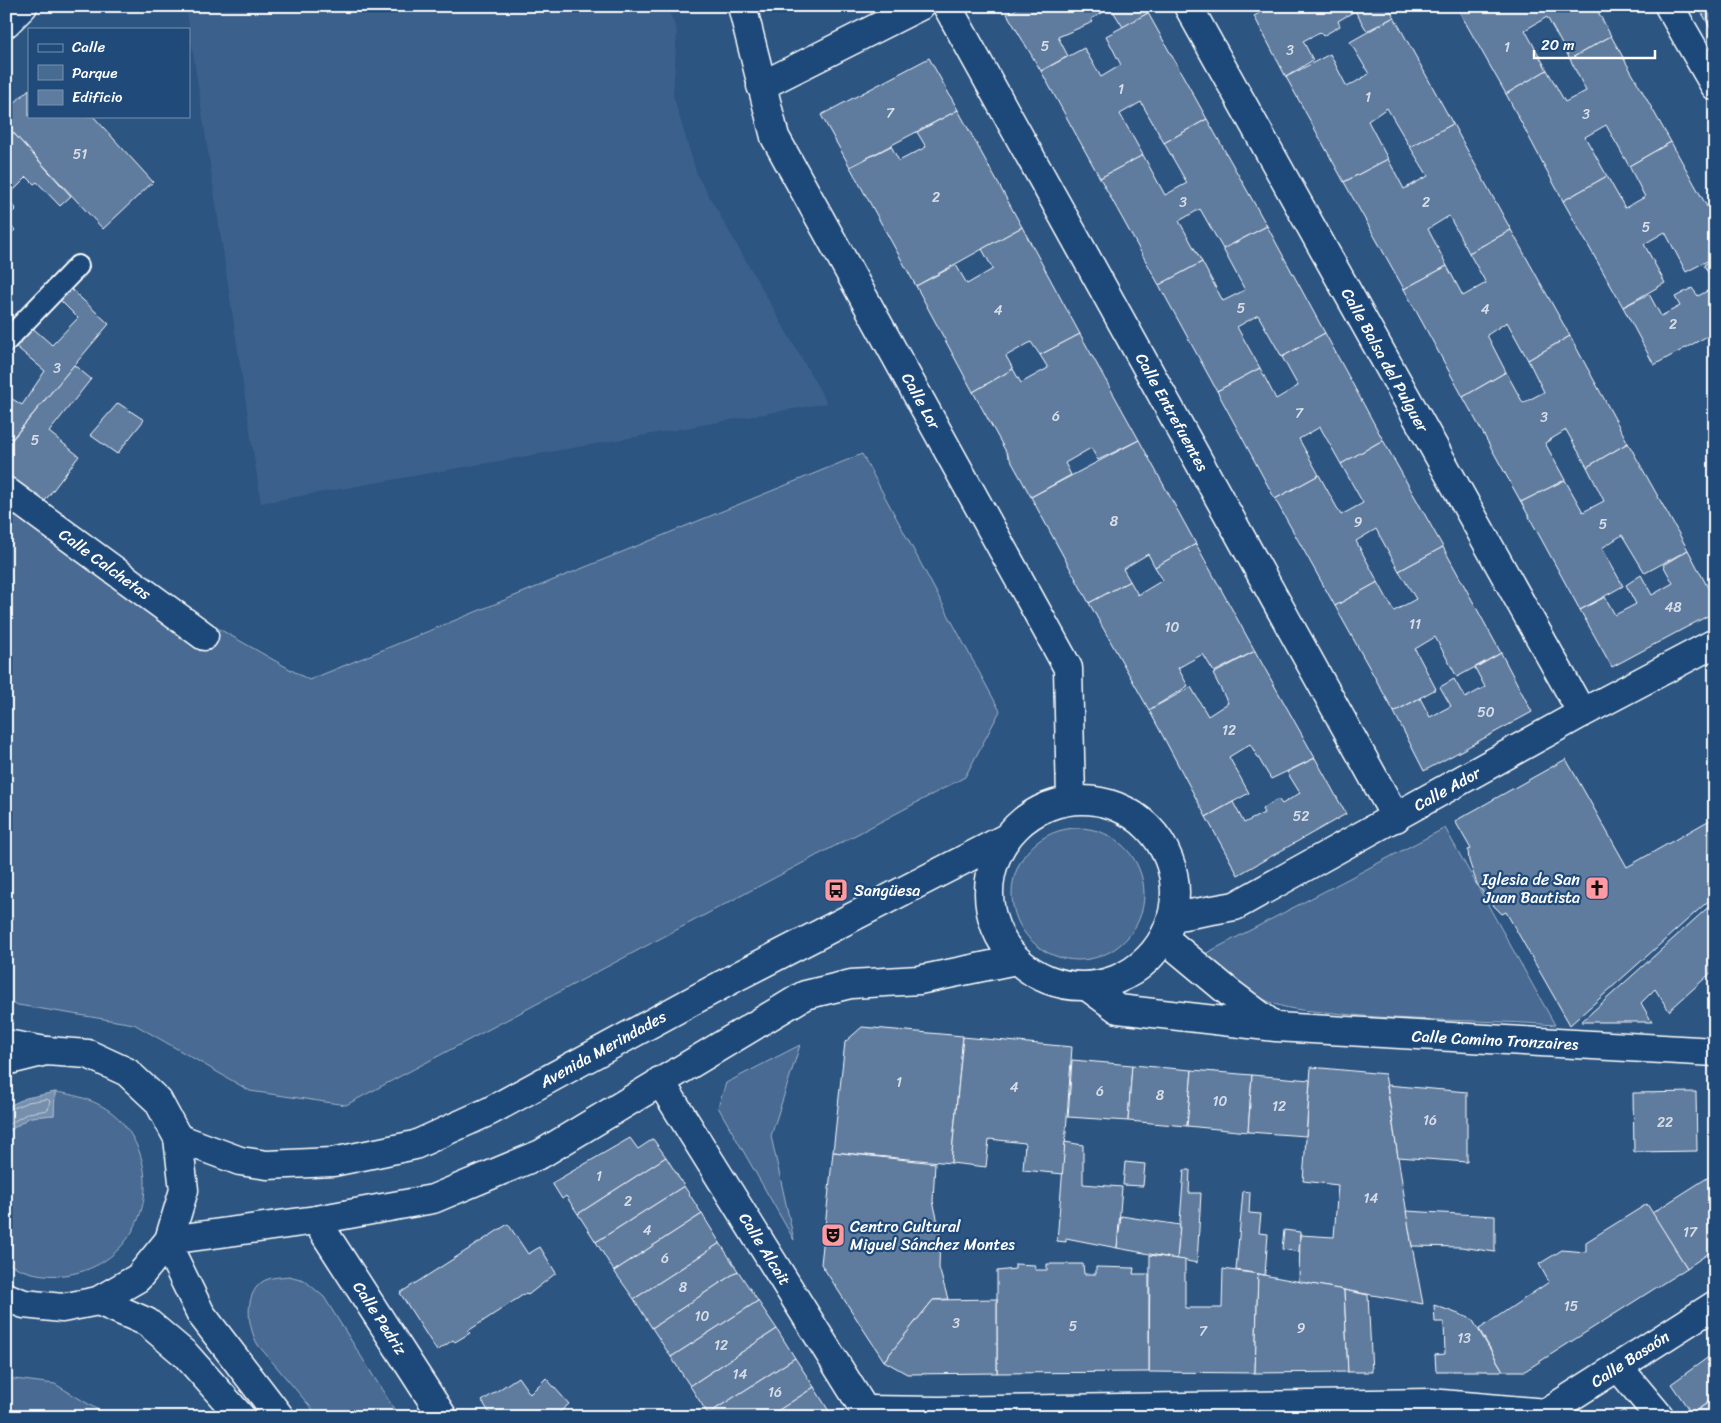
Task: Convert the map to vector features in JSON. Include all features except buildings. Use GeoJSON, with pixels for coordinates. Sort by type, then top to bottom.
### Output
{"type":"FeatureCollection","features":[{"type":"Feature","properties":{"kind":"street"},"geometry":{"type":"LineString","coordinates":[[6,23],[23,6]]}},
{"type":"Feature","properties":{"kind":"street","name":"Calle Lor"},"geometry":{"type":"LineString","coordinates":[[742,6],[761,86],[776,137],[1068,668],[1071,800]]}},
{"type":"Feature","properties":{"kind":"street"},"geometry":{"type":"LineString","coordinates":[[761,86],[920,6]]}},
{"type":"Feature","properties":{"kind":"street","name":"Calle Entrefuentes"},"geometry":{"type":"LineString","coordinates":[[947,6],[1396,818]]}},
{"type":"Feature","properties":{"kind":"street","name":"Calle Balsa del Pulguer"},"geometry":{"type":"LineString","coordinates":[[1188,6],[1582,713]]}},
{"type":"Feature","properties":{"kind":"street"},"geometry":{"type":"LineString","coordinates":[[1669,6],[1715,86]]}},
{"type":"Feature","properties":{"kind":"street","name":"Calle Calchetas"},"geometry":{"type":"LineString","coordinates":[[6,491],[204,636]]}},
{"type":"Feature","properties":{"kind":"street","name":"Calle Ador"},"geometry":{"type":"LineString","coordinates":[[1168,928],[1235,906],[1582,713],[1714,647]]}},
{"type":"Feature","properties":{"kind":"street"},"geometry":{"type":"LineString","coordinates":[[1071,800],[1102,802],[1130,812],[1153,832],[1169,858],[1175,887],[1168,928],[1150,958],[1132,972],[1111,982],[1088,987],[1062,985],[1037,976],[1016,960],[997,933],[988,901],[992,868],[1006,838],[1035,812],[1071,800]]}},
{"type":"Feature","properties":{"kind":"street","name":"Avenida Merindades"},"geometry":{"type":"LineString","coordinates":[[178,1138],[240,1161],[266,1165],[333,1162],[415,1145],[490,1111],[740,975],[1006,838]]}},
{"type":"Feature","properties":{"kind":"street"},"geometry":{"type":"LineString","coordinates":[[1168,928],[1230,993],[1276,1027]]}},
{"type":"Feature","properties":{"kind":"street"},"geometry":{"type":"LineString","coordinates":[[168,1242],[316,1220],[433,1199],[541,1154],[805,995],[851,984],[919,980],[1016,960]]}},
{"type":"Feature","properties":{"kind":"street","name":"Calle Camino Tronzaires"},"geometry":{"type":"LineString","coordinates":[[1088,987],[1118,1009],[1276,1027],[1715,1052]]}},
{"type":"Feature","properties":{"kind":"street"},"geometry":{"type":"LineString","coordinates":[[6,1044],[46,1051],[88,1054],[127,1072],[158,1100],[178,1138],[184,1190],[168,1242],[138,1278],[98,1301],[62,1308],[24,1304],[6,1297]]}},
{"type":"Feature","properties":{"kind":"street"},"geometry":{"type":"LineString","coordinates":[[6,1061],[46,1051]]}},
{"type":"Feature","properties":{"kind":"street","name":"Calle Alcait"},"geometry":{"type":"LineString","coordinates":[[660,1081],[867,1413]]}},
{"type":"Feature","properties":{"kind":"street","name":"Calle Pedriz"},"geometry":{"type":"LineString","coordinates":[[316,1220],[443,1417]]}},
{"type":"Feature","properties":{"kind":"street"},"geometry":{"type":"LineString","coordinates":[[168,1242],[201,1314],[280,1417]]}},
{"type":"Feature","properties":{"kind":"street"},"geometry":{"type":"LineString","coordinates":[[98,1301],[147,1322],[186,1355],[241,1417]]}},
{"type":"Feature","properties":{"kind":"street","name":"Calle Basaón"},"geometry":{"type":"LineString","coordinates":[[867,1413],[1430,1403],[1542,1415],[1619,1368],[1715,1305]]}},
{"type":"Feature","properties":{"kind":"street"},"geometry":{"type":"LineString","coordinates":[[1619,1368],[1660,1417]]}},
{"type":"Feature","properties":{"kind":"lane"},"geometry":{"type":"LineString","coordinates":[[6,341],[78,266]]}},
{"type":"Feature","properties":{"kind":"shaded area"},"geometry":{"type":"Polygon","coordinates":[[[186,6],[666,6],[677,30],[673,95],[697,175],[827,403],[261,503],[186,6]]]}},
{"type":"Feature","properties":{"kind":"green space"},"geometry":{"type":"Polygon","coordinates":[[[862,454],[1000,711],[965,777],[346,1105],[250,1091],[134,1024],[6,1003],[6,508],[309,680],[862,454]]]}},
{"type":"Feature","properties":{"kind":"green space"},"geometry":{"type":"Polygon","coordinates":[[[1078,828],[1091,829],[1103,833],[1125,847],[1139,869],[1143,881],[1143,907],[1139,919],[1125,941],[1103,955],[1091,959],[1078,960],[1065,959],[1053,955],[1031,941],[1017,919],[1013,907],[1012,894],[1013,881],[1017,869],[1031,847],[1053,833],[1065,829],[1078,828]]]}},
{"type":"Feature","properties":{"kind":"green space"},"geometry":{"type":"Polygon","coordinates":[[[1445,828],[1555,1025],[1389,1018],[1287,1008],[1249,991],[1201,956],[1445,828]]]}},
{"type":"Feature","properties":{"kind":"green space"},"geometry":{"type":"Polygon","coordinates":[[[800,1045],[771,1136],[794,1240],[718,1107],[726,1083],[800,1045]]]}},
{"type":"Feature","properties":{"kind":"green space"},"geometry":{"type":"Polygon","coordinates":[[[55,1092],[74,1095],[102,1106],[125,1126],[138,1148],[144,1172],[144,1196],[138,1219],[127,1239],[111,1256],[89,1269],[64,1275],[41,1275],[6,1262],[6,1133],[30,1117],[54,1115],[55,1092]]]}},
{"type":"Feature","properties":{"kind":"green space"},"geometry":{"type":"Polygon","coordinates":[[[289,1276],[304,1280],[324,1297],[399,1417],[319,1417],[258,1345],[250,1321],[249,1312],[252,1295],[256,1288],[265,1280],[289,1276]]]}},
{"type":"Feature","properties":{"kind":"green space"},"geometry":{"type":"Polygon","coordinates":[[[6,1378],[55,1384],[110,1417],[6,1417],[6,1378]]]}},
{"type":"Feature","properties":{"kind":"water"},"geometry":{"type":"Polygon","coordinates":[[[55,1092],[54,1115],[30,1117],[6,1133],[6,1107],[26,1098],[55,1092]]]}},
{"type":"Feature","properties":{"kind":"place","name":"Iglesia de San Juan Bautista"},"geometry":{"type":"Point","coordinates":[1597,888]}},
{"type":"Feature","properties":{"kind":"place","name":"Sangüesa"},"geometry":{"type":"Point","coordinates":[836,890]}},
{"type":"Feature","properties":{"kind":"place","name":"Centro Cultural Miguel Sánchez Montes"},"geometry":{"type":"Point","coordinates":[833,1235]}}]}
